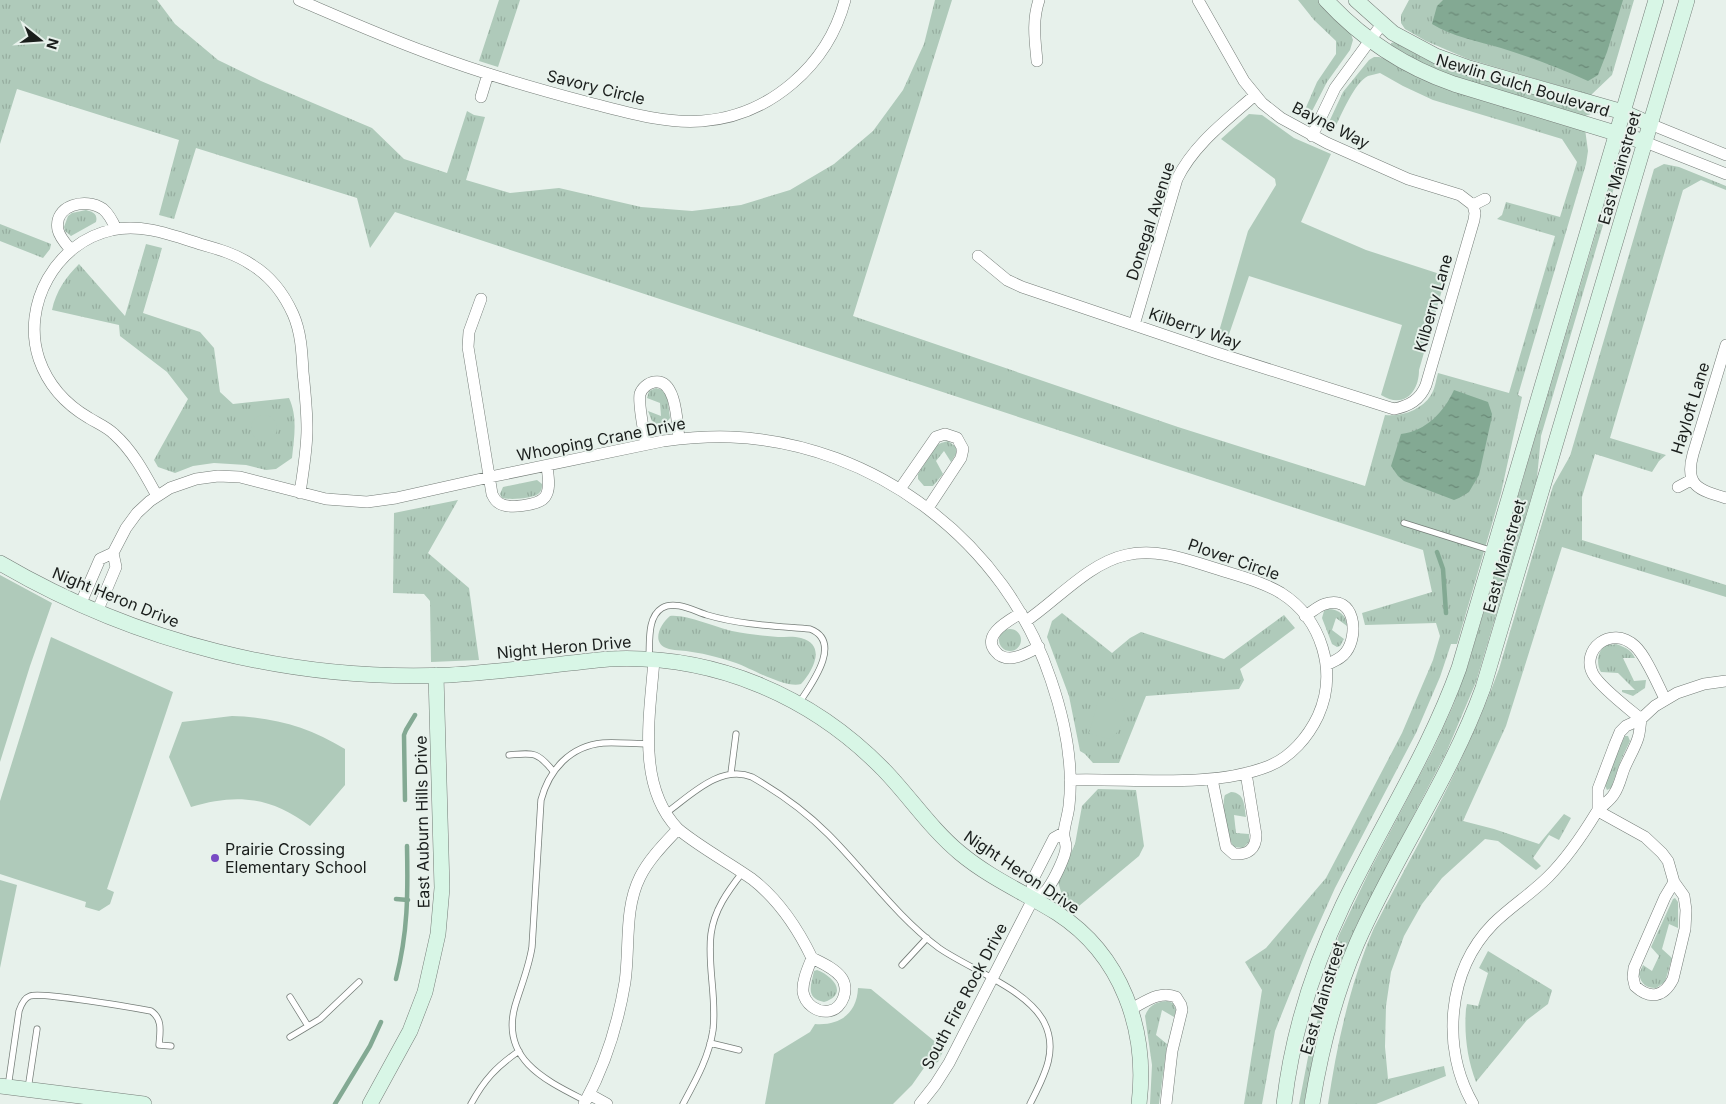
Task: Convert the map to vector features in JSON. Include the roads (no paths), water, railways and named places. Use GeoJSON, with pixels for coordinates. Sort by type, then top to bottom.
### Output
{"type":"FeatureCollection","features":[{"type":"Feature","properties":{"kind":"street","name":"Savory Circle"},"geometry":{"type":"LineString","coordinates":[[299,0],[401,43],[488,74],[570,98],[660,119],[692,122],[718,119],[743,112],[776,96],[805,72],[819,56],[831,36],[845,0]]}},
{"type":"Feature","properties":{"kind":"street"},"geometry":{"type":"LineString","coordinates":[[1038,61],[1034,18],[1039,0]]}},
{"type":"Feature","properties":{"kind":"street","name":"Bayne Way"},"geometry":{"type":"LineString","coordinates":[[1198,0],[1234,66],[1255,95],[1281,118],[1312,136],[1400,176],[1460,196],[1473,205]]}},
{"type":"Feature","properties":{"kind":"street","name":"Newlin Gulch Boulevard"},"geometry":{"type":"LineString","coordinates":[[1326,0],[1370,39],[1402,60],[1445,81],[1617,132],[1726,174]]}},
{"type":"Feature","properties":{"kind":"street","name":"Newlin Gulch Boulevard"},"geometry":{"type":"LineString","coordinates":[[1356,0],[1382,24],[1403,39],[1443,59],[1623,112],[1726,155]]}},
{"type":"Feature","properties":{"kind":"street","name":"East Mainstreet"},"geometry":{"type":"LineString","coordinates":[[1284,1104],[1288,1076],[1300,1023],[1319,962],[1350,891],[1421,757],[1441,715],[1459,668],[1656,0]]}},
{"type":"Feature","properties":{"kind":"street","name":"East Mainstreet"},"geometry":{"type":"LineString","coordinates":[[1312,1104],[1329,1024],[1354,949],[1379,897],[1450,762],[1470,721],[1483,688],[1687,0]]}},
{"type":"Feature","properties":{"kind":"street"},"geometry":{"type":"LineString","coordinates":[[1312,136],[1335,88],[1382,24]]}},
{"type":"Feature","properties":{"kind":"street"},"geometry":{"type":"LineString","coordinates":[[481,97],[488,74]]}},
{"type":"Feature","properties":{"kind":"street","name":"Donegal Avenue"},"geometry":{"type":"LineString","coordinates":[[1134,325],[1178,179],[1184,166],[1199,146],[1255,95]]}},
{"type":"Feature","properties":{"kind":"street"},"geometry":{"type":"LineString","coordinates":[[1473,205],[1485,200]]}},
{"type":"Feature","properties":{"kind":"street"},"geometry":{"type":"LineString","coordinates":[[71,250],[58,229],[59,217],[62,212],[72,205],[86,204],[99,207],[109,216],[116,229]]}},
{"type":"Feature","properties":{"kind":"street","name":"Kilberry Lane"},"geometry":{"type":"LineString","coordinates":[[1409,404],[1422,394],[1426,385],[1472,226],[1475,213],[1473,205]]}},
{"type":"Feature","properties":{"kind":"street"},"geometry":{"type":"LineString","coordinates":[[157,496],[125,445],[113,432],[79,412],[64,400],[51,384],[40,360],[34,334],[40,295],[54,268],[71,250],[94,236],[116,229],[140,229],[162,232],[234,255],[261,272],[281,293],[296,322],[301,343],[307,430],[300,493]]}},
{"type":"Feature","properties":{"kind":"street","name":"Kilberry Way"},"geometry":{"type":"LineString","coordinates":[[978,256],[1013,284],[1382,406],[1394,409],[1409,404]]}},
{"type":"Feature","properties":{"kind":"street"},"geometry":{"type":"LineString","coordinates":[[482,298],[470,332],[468,347],[475,402],[492,494],[495,501],[507,506],[540,502],[548,490],[547,466]]}},
{"type":"Feature","properties":{"kind":"street","name":"Hayloft Lane"},"geometry":{"type":"LineString","coordinates":[[1691,480],[1691,461],[1726,345]]}},
{"type":"Feature","properties":{"kind":"street"},"geometry":{"type":"LineString","coordinates":[[646,444],[640,398],[643,388],[652,382],[658,381],[666,385],[673,394],[679,439]]}},
{"type":"Feature","properties":{"kind":"street"},"geometry":{"type":"LineString","coordinates":[[900,489],[936,437],[945,434],[957,438],[963,449],[961,458],[928,508]]}},
{"type":"Feature","properties":{"kind":"street","name":"Whooping Crane Drive"},"geometry":{"type":"LineString","coordinates":[[97,612],[116,567],[113,554],[131,520],[157,496],[170,488],[189,481],[218,476],[240,477],[326,499],[367,502],[396,498],[646,444],[679,439],[731,437],[792,446],[843,461],[900,489],[928,508],[961,536],[1005,588],[1024,617],[1039,647],[1057,696],[1066,732],[1070,780],[1064,834],[1066,846],[1062,859],[1047,889],[1033,899]]}},
{"type":"Feature","properties":{"kind":"street"},"geometry":{"type":"LineString","coordinates":[[1678,487],[1691,480],[1702,490],[1726,498]]}},
{"type":"Feature","properties":{"kind":"street","name":"Plover Circle"},"geometry":{"type":"LineString","coordinates":[[1039,647],[1011,658],[1002,656],[994,650],[992,641],[995,631],[1024,617],[1106,562],[1125,555],[1148,552],[1179,557],[1266,586],[1282,594],[1306,616],[1317,634],[1326,665],[1326,690],[1314,725],[1292,751],[1270,766],[1246,773],[1212,779],[1070,780]]}},
{"type":"Feature","properties":{"kind":"street","name":"Whooping Crane Drive"},"geometry":{"type":"LineString","coordinates":[[80,605],[100,559],[113,554]]}},
{"type":"Feature","properties":{"kind":"street","name":"Night Heron Drive"},"geometry":{"type":"LineString","coordinates":[[0,563],[97,612],[173,640],[224,654],[274,664],[342,673],[436,675],[608,659],[652,660],[688,664],[715,670],[759,684],[799,703],[839,729],[870,757],[948,843],[984,871],[1070,923],[1088,940],[1113,972],[1131,1009],[1141,1059],[1142,1073],[1139,1104]]}},
{"type":"Feature","properties":{"kind":"street"},"geometry":{"type":"LineString","coordinates":[[1306,616],[1325,604],[1332,602],[1340,604],[1350,612],[1354,626],[1349,646],[1339,659],[1326,665]]}},
{"type":"Feature","properties":{"kind":"street"},"geometry":{"type":"LineString","coordinates":[[1641,719],[1592,673],[1592,658],[1598,643],[1612,638],[1627,641],[1635,646],[1665,699]]}},
{"type":"Feature","properties":{"kind":"street"},"geometry":{"type":"LineString","coordinates":[[652,660],[649,758],[657,796],[666,813],[678,830],[761,887],[779,904],[799,932],[812,958],[834,970],[842,977],[845,984],[845,993],[839,1006],[829,1012],[813,1008],[804,996],[804,983],[812,958]]}},
{"type":"Feature","properties":{"kind":"street","name":"East Auburn Hills Drive"},"geometry":{"type":"LineString","coordinates":[[370,1104],[410,1031],[425,992],[434,959],[438,934],[442,888],[436,675]]}},
{"type":"Feature","properties":{"kind":"street"},"geometry":{"type":"LineString","coordinates":[[1598,811],[1598,790],[1620,732],[1626,726],[1641,719],[1665,699],[1696,686],[1726,681]]}},
{"type":"Feature","properties":{"kind":"street"},"geometry":{"type":"LineString","coordinates":[[1473,1104],[1460,1076],[1454,1044],[1454,1004],[1465,966],[1486,932],[1554,870],[1578,841],[1598,811],[1614,795],[1638,738],[1641,719]]}},
{"type":"Feature","properties":{"kind":"street"},"geometry":{"type":"LineString","coordinates":[[1212,779],[1226,847],[1234,854],[1245,854],[1250,852],[1256,841],[1246,773]]}},
{"type":"Feature","properties":{"kind":"street"},"geometry":{"type":"LineString","coordinates":[[1598,811],[1633,829],[1654,844],[1668,861],[1674,882],[1684,896],[1686,910],[1685,929],[1677,965],[1669,988],[1663,993],[1646,994],[1635,986],[1633,978],[1634,968],[1674,882]]}},
{"type":"Feature","properties":{"kind":"street"},"geometry":{"type":"LineString","coordinates":[[607,1104],[586,1100],[610,1043],[620,1006],[626,968],[633,894],[646,866],[678,830]]}},
{"type":"Feature","properties":{"kind":"street"},"geometry":{"type":"LineString","coordinates":[[1033,899],[1032,880],[1054,838],[1064,834]]}},
{"type":"Feature","properties":{"kind":"street","name":"South Fire Rock Drive"},"geometry":{"type":"LineString","coordinates":[[920,1104],[946,1069],[1033,899]]}},
{"type":"Feature","properties":{"kind":"street"},"geometry":{"type":"LineString","coordinates":[[1131,1009],[1165,994],[1176,997],[1181,1005],[1182,1010],[1172,1051],[1166,1104]]}},
{"type":"Feature","properties":{"kind":"street"},"geometry":{"type":"LineString","coordinates":[[4,1086],[144,1104]]}},
{"type":"Feature","properties":{"kind":"lane"},"geometry":{"type":"LineString","coordinates":[[1404,523],[1494,551]]}},
{"type":"Feature","properties":{"kind":"lane"},"geometry":{"type":"LineString","coordinates":[[652,660],[652,624],[658,611],[669,605],[734,622],[810,629],[816,631],[822,640],[824,661],[799,703]]}},
{"type":"Feature","properties":{"kind":"lane"},"geometry":{"type":"LineString","coordinates":[[731,774],[736,734]]}},
{"type":"Feature","properties":{"kind":"lane"},"geometry":{"type":"LineString","coordinates":[[586,1100],[538,1075],[519,1052],[514,1035],[514,1012],[531,954],[541,800],[544,787],[553,771],[568,756],[590,746],[609,743],[650,744]]}},
{"type":"Feature","properties":{"kind":"lane"},"geometry":{"type":"LineString","coordinates":[[509,755],[537,755],[553,771]]}},
{"type":"Feature","properties":{"kind":"lane"},"geometry":{"type":"LineString","coordinates":[[666,813],[714,779],[731,774],[745,774],[809,817],[828,834],[898,912],[927,938],[955,958],[1004,986],[1032,1006],[1039,1014],[1047,1030],[1050,1056],[1047,1069],[1030,1104]]}},
{"type":"Feature","properties":{"kind":"lane"},"geometry":{"type":"LineString","coordinates":[[683,1104],[702,1069],[710,1043],[714,1010],[710,950],[711,933],[721,903],[742,873]]}},
{"type":"Feature","properties":{"kind":"lane"},"geometry":{"type":"LineString","coordinates":[[902,965],[927,938]]}},
{"type":"Feature","properties":{"kind":"lane"},"geometry":{"type":"LineString","coordinates":[[290,1037],[327,1013],[359,982]]}},
{"type":"Feature","properties":{"kind":"lane"},"geometry":{"type":"LineString","coordinates":[[4,1086],[19,1011],[22,1004],[30,996],[36,995],[151,1011],[159,1020],[159,1045],[171,1046]]}},
{"type":"Feature","properties":{"kind":"lane"},"geometry":{"type":"LineString","coordinates":[[290,997],[308,1026]]}},
{"type":"Feature","properties":{"kind":"lane"},"geometry":{"type":"LineString","coordinates":[[28,1089],[37,1029]]}},
{"type":"Feature","properties":{"kind":"lane"},"geometry":{"type":"LineString","coordinates":[[710,1043],[739,1050]]}},
{"type":"Feature","properties":{"kind":"lane"},"geometry":{"type":"LineString","coordinates":[[470,1104],[492,1071],[519,1052]]}},
{"type":"Feature","properties":{"kind":"water"},"geometry":{"type":"Polygon","coordinates":[[[1443,0],[1623,0],[1598,75],[1588,81],[1556,67],[1457,35],[1432,24],[1437,6],[1443,0]]]}},
{"type":"Feature","properties":{"kind":"water"},"geometry":{"type":"Polygon","coordinates":[[[1454,390],[1488,402],[1492,414],[1479,475],[1469,492],[1454,500],[1404,481],[1391,466],[1401,434],[1426,425],[1445,406],[1454,390]]]}},
{"type":"Feature","properties":{"kind":"waterway"},"geometry":{"type":"LineString","coordinates":[[1437,552],[1443,569],[1446,613]]}},
{"type":"Feature","properties":{"kind":"waterway"},"geometry":{"type":"LineString","coordinates":[[405,800],[404,735],[415,715]]}},
{"type":"Feature","properties":{"kind":"waterway"},"geometry":{"type":"LineString","coordinates":[[396,979],[403,945],[406,913],[407,846]]}},
{"type":"Feature","properties":{"kind":"waterway"},"geometry":{"type":"LineString","coordinates":[[396,899],[408,900]]}},
{"type":"Feature","properties":{"kind":"waterway"},"geometry":{"type":"LineString","coordinates":[[335,1104],[370,1046],[381,1022]]}},
{"type":"Feature","properties":{"kind":"place","name":"Prairie Crossing Elementary School"},"geometry":{"type":"Point","coordinates":[215,858]}}]}
